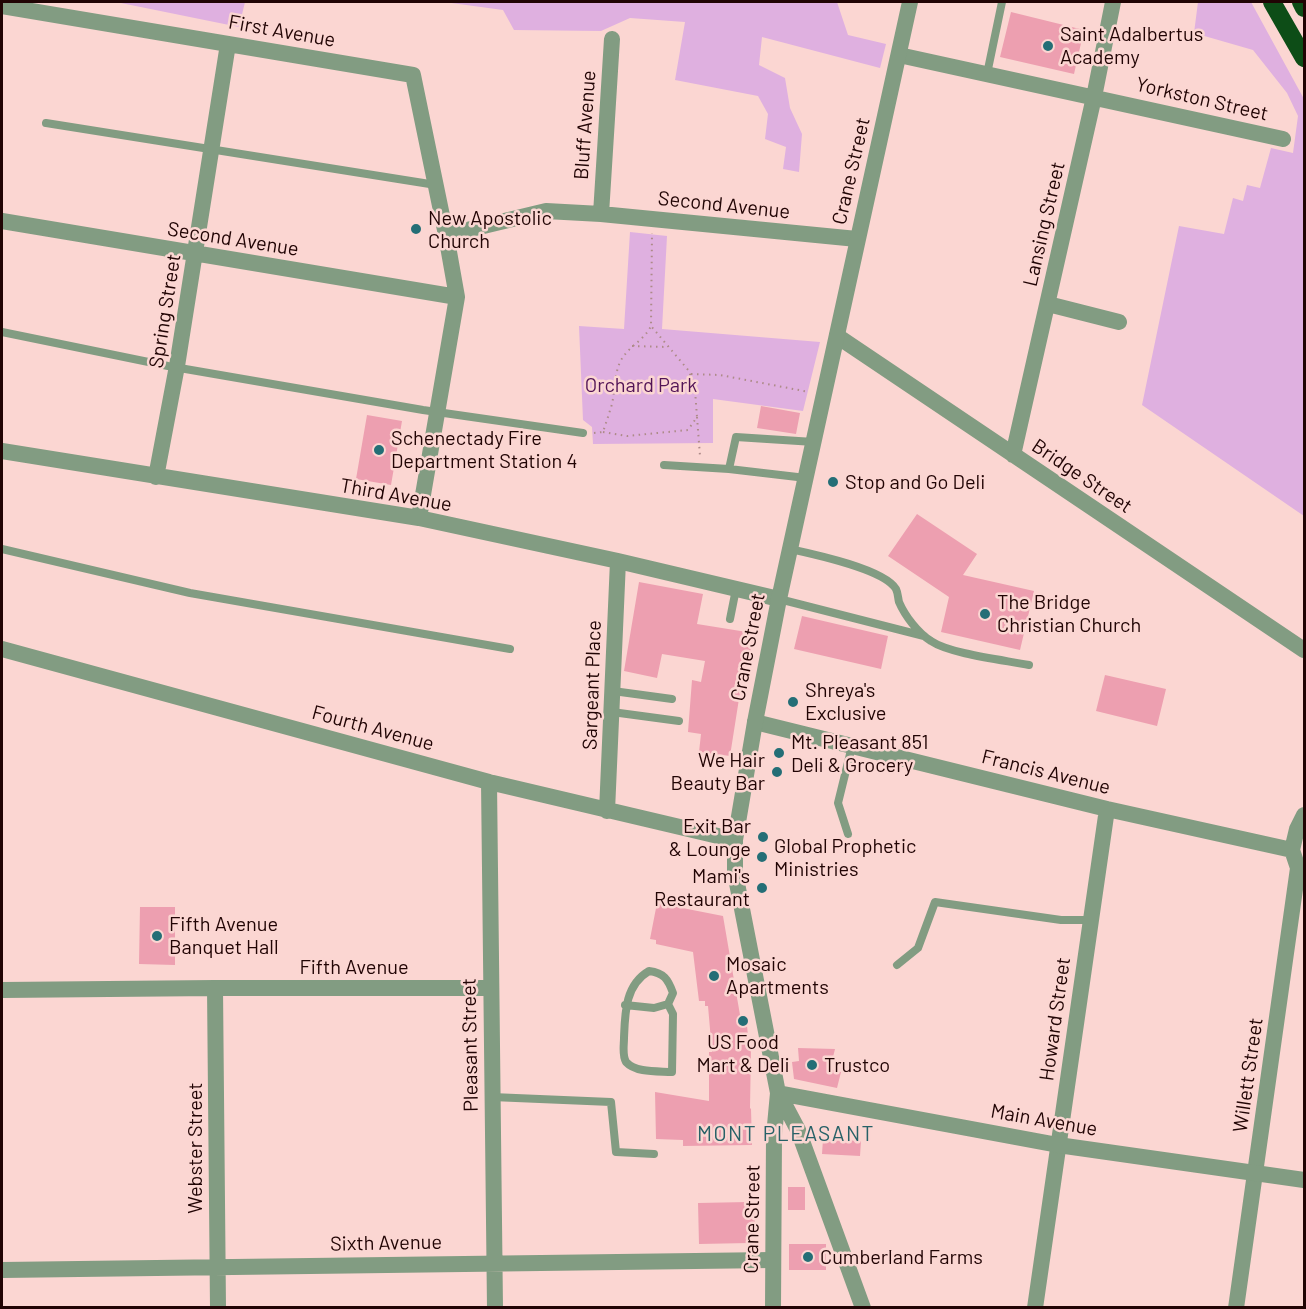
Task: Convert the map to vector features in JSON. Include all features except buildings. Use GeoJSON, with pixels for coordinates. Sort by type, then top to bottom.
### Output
{"type":"FeatureCollection","features":[{"type":"Feature","properties":{"kind":"highway"},"geometry":{"type":"LineString","coordinates":[[1272,2],[1305,58]]}},
{"type":"Feature","properties":{"kind":"highway"},"geometry":{"type":"LineString","coordinates":[[1301,2],[1305,8]]}},
{"type":"Feature","properties":{"kind":"street","name":"Crane Street"},"geometry":{"type":"LineString","coordinates":[[773,1308],[774,1136],[778,1093],[735,873],[735,840],[779,599],[910,2]]}},
{"type":"Feature","properties":{"kind":"street","name":"Lansing Street"},"geometry":{"type":"LineString","coordinates":[[1013,455],[1094,97],[1113,2]]}},
{"type":"Feature","properties":{"kind":"street","name":"First Avenue"},"geometry":{"type":"LineString","coordinates":[[2,6],[413,75],[436,185]]}},
{"type":"Feature","properties":{"kind":"street","name":"Bluff Avenue"},"geometry":{"type":"LineString","coordinates":[[601,214],[612,39]]}},
{"type":"Feature","properties":{"kind":"street","name":"Spring Street"},"geometry":{"type":"LineString","coordinates":[[156,477],[177,366],[228,44]]}},
{"type":"Feature","properties":{"kind":"street","name":"Yorkston Street"},"geometry":{"type":"LineString","coordinates":[[899,55],[1283,140]]}},
{"type":"Feature","properties":{"kind":"street"},"geometry":{"type":"LineString","coordinates":[[419,518],[457,297],[436,185]]}},
{"type":"Feature","properties":{"kind":"street","name":"Second Avenue"},"geometry":{"type":"LineString","coordinates":[[446,235],[546,211],[601,214],[857,239]]}},
{"type":"Feature","properties":{"kind":"street","name":"Second Avenue"},"geometry":{"type":"LineString","coordinates":[[2,221],[457,297]]}},
{"type":"Feature","properties":{"kind":"street"},"geometry":{"type":"LineString","coordinates":[[1048,304],[1119,322]]}},
{"type":"Feature","properties":{"kind":"street","name":"Bridge Street"},"geometry":{"type":"LineString","coordinates":[[837,336],[1305,650]]}},
{"type":"Feature","properties":{"kind":"street","name":"Third Avenue"},"geometry":{"type":"LineString","coordinates":[[2,451],[419,518],[779,599]]}},
{"type":"Feature","properties":{"kind":"street","name":"Sargeant Place"},"geometry":{"type":"LineString","coordinates":[[607,811],[618,561]]}},
{"type":"Feature","properties":{"kind":"street","name":"Fourth Avenue"},"geometry":{"type":"LineString","coordinates":[[2,649],[489,782],[735,840]]}},
{"type":"Feature","properties":{"kind":"street","name":"Francis Avenue"},"geometry":{"type":"LineString","coordinates":[[755,722],[1107,809],[1298,852]]}},
{"type":"Feature","properties":{"kind":"street","name":"Pleasant Street"},"geometry":{"type":"LineString","coordinates":[[489,782],[495,1308]]}},
{"type":"Feature","properties":{"kind":"street","name":"Howard Street"},"geometry":{"type":"LineString","coordinates":[[1035,1308],[1107,809]]}},
{"type":"Feature","properties":{"kind":"street"},"geometry":{"type":"LineString","coordinates":[[1298,852],[1297,829],[1305,815]]}},
{"type":"Feature","properties":{"kind":"street","name":"Willett Street"},"geometry":{"type":"LineString","coordinates":[[1236,1308],[1298,868],[1298,852]]}},
{"type":"Feature","properties":{"kind":"street","name":"Webster Street"},"geometry":{"type":"LineString","coordinates":[[215,988],[218,1308]]}},
{"type":"Feature","properties":{"kind":"street","name":"Fifth Avenue"},"geometry":{"type":"LineString","coordinates":[[2,990],[490,988]]}},
{"type":"Feature","properties":{"kind":"street"},"geometry":{"type":"LineString","coordinates":[[778,1093],[798,1130],[863,1308]]}},
{"type":"Feature","properties":{"kind":"street","name":"Main Avenue"},"geometry":{"type":"LineString","coordinates":[[778,1093],[1058,1145],[1305,1180]]}},
{"type":"Feature","properties":{"kind":"street","name":"Sixth Avenue"},"geometry":{"type":"LineString","coordinates":[[2,1270],[772,1260]]}},
{"type":"Feature","properties":{"kind":"lane"},"geometry":{"type":"LineString","coordinates":[[987,74],[1002,2]]}},
{"type":"Feature","properties":{"kind":"lane"},"geometry":{"type":"LineString","coordinates":[[46,123],[436,185]]}},
{"type":"Feature","properties":{"kind":"lane"},"geometry":{"type":"LineString","coordinates":[[2,332],[436,412],[583,433]]}},
{"type":"Feature","properties":{"kind":"lane"},"geometry":{"type":"LineString","coordinates":[[729,469],[736,437],[814,442]]}},
{"type":"Feature","properties":{"kind":"lane"},"geometry":{"type":"LineString","coordinates":[[664,465],[729,469],[806,478]]}},
{"type":"Feature","properties":{"kind":"lane"},"geometry":{"type":"LineString","coordinates":[[2,549],[190,593],[510,650]]}},
{"type":"Feature","properties":{"kind":"lane"},"geometry":{"type":"LineString","coordinates":[[790,549],[859,567],[884,577],[896,589],[907,616],[926,636],[943,647],[1029,665]]}},
{"type":"Feature","properties":{"kind":"lane"},"geometry":{"type":"LineString","coordinates":[[730,619],[736,589]]}},
{"type":"Feature","properties":{"kind":"lane"},"geometry":{"type":"LineString","coordinates":[[779,599],[926,636]]}},
{"type":"Feature","properties":{"kind":"lane"},"geometry":{"type":"LineString","coordinates":[[613,691],[672,699]]}},
{"type":"Feature","properties":{"kind":"lane"},"geometry":{"type":"LineString","coordinates":[[612,711],[679,721]]}},
{"type":"Feature","properties":{"kind":"lane"},"geometry":{"type":"LineString","coordinates":[[848,834],[838,803],[852,746]]}},
{"type":"Feature","properties":{"kind":"lane"},"geometry":{"type":"LineString","coordinates":[[897,965],[918,948],[935,902],[1061,920],[1091,920]]}},
{"type":"Feature","properties":{"kind":"lane"},"geometry":{"type":"LineString","coordinates":[[625,1005],[654,1008],[668,1004],[673,993],[669,982],[661,973],[649,971],[639,977],[625,1005],[623,1054],[626,1061],[636,1069],[672,1072],[673,1014],[668,1004]]}},
{"type":"Feature","properties":{"kind":"lane"},"geometry":{"type":"LineString","coordinates":[[491,1097],[611,1102],[615,1152],[654,1154]]}},
{"type":"Feature","properties":{"kind":"path"},"geometry":{"type":"LineString","coordinates":[[603,432],[612,403],[613,387],[619,365],[627,350],[646,334],[651,326],[652,219]]}},
{"type":"Feature","properties":{"kind":"path"},"geometry":{"type":"LineString","coordinates":[[651,326],[690,374],[695,390],[701,467]]}},
{"type":"Feature","properties":{"kind":"path"},"geometry":{"type":"LineString","coordinates":[[632,346],[668,347]]}},
{"type":"Feature","properties":{"kind":"path"},"geometry":{"type":"LineString","coordinates":[[690,374],[720,375],[824,394]]}},
{"type":"Feature","properties":{"kind":"path"},"geometry":{"type":"LineString","coordinates":[[583,433],[603,432],[627,436],[688,430],[697,417]]}},
{"type":"Feature","properties":{"kind":"green space"},"geometry":{"type":"Polygon","coordinates":[[[116,2],[245,2],[239,27],[116,2]]]}},
{"type":"Feature","properties":{"kind":"green space"},"geometry":{"type":"Polygon","coordinates":[[[444,2],[837,2],[848,35],[886,44],[880,68],[762,37],[759,65],[785,78],[790,108],[802,134],[799,172],[783,169],[786,147],[765,139],[768,114],[758,96],[675,80],[685,22],[630,18],[601,31],[514,30],[503,10],[444,2]]]}},
{"type":"Feature","properties":{"kind":"green space"},"geometry":{"type":"Polygon","coordinates":[[[1198,2],[1251,2],[1304,99],[1304,516],[1142,405],[1179,226],[1224,234],[1233,198],[1243,201],[1247,185],[1260,188],[1271,148],[1293,153],[1298,116],[1287,93],[1253,50],[1194,33],[1198,2]]]}},
{"type":"Feature","properties":{"kind":"green space","name":"Orchard Park"},"geometry":{"type":"Polygon","coordinates":[[[630,232],[667,236],[662,329],[820,342],[803,411],[713,399],[713,443],[593,444],[592,427],[583,420],[579,326],[624,329],[630,232]]]}},
{"type":"Feature","properties":{"kind":"place","name":"Saint Adalbertus Academy"},"geometry":{"type":"Point","coordinates":[1048,46]}},
{"type":"Feature","properties":{"kind":"place","name":"New Apostolic Church"},"geometry":{"type":"Point","coordinates":[416,229]}},
{"type":"Feature","properties":{"kind":"place","name":"Schenectady Fire Department Station 4"},"geometry":{"type":"Point","coordinates":[379,450]}},
{"type":"Feature","properties":{"kind":"place","name":"Stop and Go Deli"},"geometry":{"type":"Point","coordinates":[833,482]}},
{"type":"Feature","properties":{"kind":"place","name":"The Bridge Christian Church"},"geometry":{"type":"Point","coordinates":[985,614]}},
{"type":"Feature","properties":{"kind":"place","name":"Shreya's Exclusive"},"geometry":{"type":"Point","coordinates":[793,702]}},
{"type":"Feature","properties":{"kind":"place","name":"Mt. Pleasant 851 Deli & Grocery"},"geometry":{"type":"Point","coordinates":[779,753]}},
{"type":"Feature","properties":{"kind":"place","name":"We Hair Beauty Bar"},"geometry":{"type":"Point","coordinates":[777,772]}},
{"type":"Feature","properties":{"kind":"place","name":"Exit Bar & Lounge"},"geometry":{"type":"Point","coordinates":[763,837]}},
{"type":"Feature","properties":{"kind":"place","name":"Global Prophetic Ministries"},"geometry":{"type":"Point","coordinates":[762,857]}},
{"type":"Feature","properties":{"kind":"place","name":"Mami's Restaurant"},"geometry":{"type":"Point","coordinates":[762,888]}},
{"type":"Feature","properties":{"kind":"place","name":"Fifth Avenue Banquet Hall"},"geometry":{"type":"Point","coordinates":[157,936]}},
{"type":"Feature","properties":{"kind":"place","name":"Mosaic Apartments"},"geometry":{"type":"Point","coordinates":[714,976]}},
{"type":"Feature","properties":{"kind":"place","name":"US Food Mart & Deli"},"geometry":{"type":"Point","coordinates":[743,1021]}},
{"type":"Feature","properties":{"kind":"place","name":"Trustco"},"geometry":{"type":"Point","coordinates":[812,1065]}},
{"type":"Feature","properties":{"kind":"place","name":"Cumberland Farms"},"geometry":{"type":"Point","coordinates":[808,1257]}},
{"type":"Feature","properties":{"kind":"district","name":"MONT PLEASANT"},"geometry":{"type":"Point","coordinates":[786,1134]}}]}
